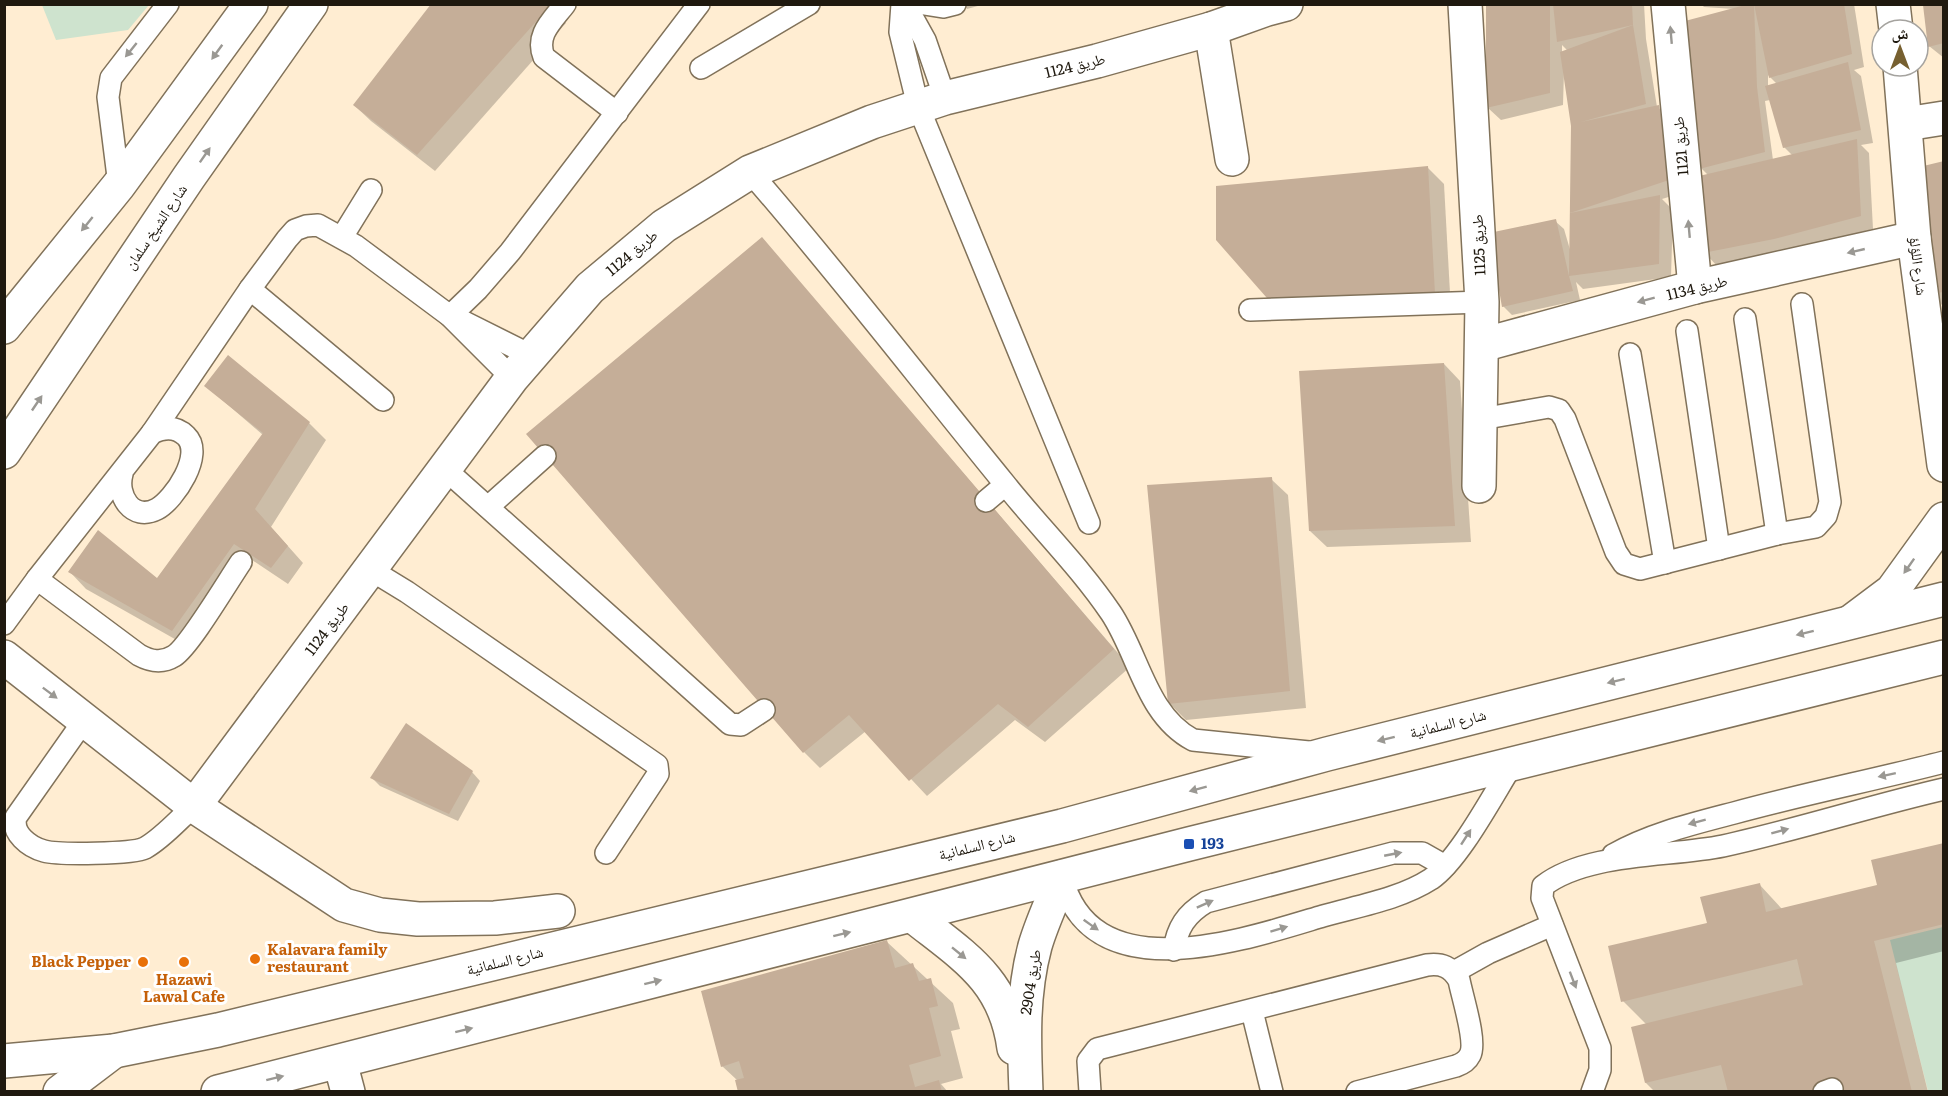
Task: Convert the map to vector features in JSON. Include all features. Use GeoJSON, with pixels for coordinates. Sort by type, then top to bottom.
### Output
{"type":"FeatureCollection","features":[{"type":"Feature","properties":{"kind":"main road"},"geometry":{"type":"LineString","coordinates":[[5,326],[119,185],[251,4]]}},
{"type":"Feature","properties":{"kind":"main road","name":"شارع الشيخ سلمان"},"geometry":{"type":"LineString","coordinates":[[4,452],[189,177],[311,4]]}},
{"type":"Feature","properties":{"kind":"main road","name":"طريق 1125"},"geometry":{"type":"LineString","coordinates":[[1465,4],[1482,302],[1479,486]]}},
{"type":"Feature","properties":{"kind":"main road","name":"طريق 1121"},"geometry":{"type":"LineString","coordinates":[[1668,4],[1695,287]]}},
{"type":"Feature","properties":{"kind":"main road","name":"طريق 1124"},"geometry":{"type":"LineString","coordinates":[[194,806],[522,367],[590,288],[664,226],[750,172],[931,102],[1097,61],[1211,29],[1273,6]]}},
{"type":"Feature","properties":{"kind":"main road"},"geometry":{"type":"LineString","coordinates":[[1211,29],[1232,159]]}},
{"type":"Feature","properties":{"kind":"main road","name":"شارع اللؤلؤ"},"geometry":{"type":"LineString","coordinates":[[1901,78],[1914,238],[1944,465]]}},
{"type":"Feature","properties":{"kind":"main road"},"geometry":{"type":"LineString","coordinates":[[1906,124],[1944,118]]}},
{"type":"Feature","properties":{"kind":"main road","name":"طريق 1134"},"geometry":{"type":"LineString","coordinates":[[1482,345],[1695,287],[1914,238]]}},
{"type":"Feature","properties":{"kind":"main road"},"geometry":{"type":"LineString","coordinates":[[1852,621],[1892,591],[1944,519]]}},
{"type":"Feature","properties":{"kind":"main road","name":"شارع السلمانية"},"geometry":{"type":"LineString","coordinates":[[6,1060],[114,1051],[218,1030],[1050,829],[1327,754],[1944,599]]}},
{"type":"Feature","properties":{"kind":"main road"},"geometry":{"type":"LineString","coordinates":[[4,657],[194,806],[344,905],[380,915],[418,919],[495,918],[558,911]]}},
{"type":"Feature","properties":{"kind":"main road"},"geometry":{"type":"LineString","coordinates":[[218,1092],[344,1077],[913,916],[1944,657]]}},
{"type":"Feature","properties":{"kind":"main road","name":"طريق 2904"},"geometry":{"type":"LineString","coordinates":[[1026,1092],[1024,1044],[1026,993],[1036,945],[1062,877]]}},
{"type":"Feature","properties":{"kind":"main road","name":"طريق 2904"},"geometry":{"type":"LineString","coordinates":[[913,916],[988,979],[1002,1006],[1012,1037],[1016,1066],[1026,1092]]}},
{"type":"Feature","properties":{"kind":"main road"},"geometry":{"type":"LineString","coordinates":[[60,1092],[114,1051]]}},
{"type":"Feature","properties":{"kind":"lane"},"geometry":{"type":"LineString","coordinates":[[119,185],[108,97],[111,78],[168,4]]}},
{"type":"Feature","properties":{"kind":"lane"},"geometry":{"type":"LineString","coordinates":[[566,4],[541,37],[540,47],[544,57],[617,113]]}},
{"type":"Feature","properties":{"kind":"lane"},"geometry":{"type":"LineString","coordinates":[[450,316],[493,273],[699,4]]}},
{"type":"Feature","properties":{"kind":"lane"},"geometry":{"type":"LineString","coordinates":[[701,68],[809,4]]}},
{"type":"Feature","properties":{"kind":"lane"},"geometry":{"type":"LineString","coordinates":[[904,4],[900,32],[931,102],[1089,523]]}},
{"type":"Feature","properties":{"kind":"lane"},"geometry":{"type":"LineString","coordinates":[[904,4],[925,40],[931,102]]}},
{"type":"Feature","properties":{"kind":"lane"},"geometry":{"type":"LineString","coordinates":[[924,4],[942,7],[955,4]]}},
{"type":"Feature","properties":{"kind":"lane"},"geometry":{"type":"LineString","coordinates":[[750,172],[831,264],[1005,485],[1097,592],[1117,621],[1149,690],[1176,732],[1192,740],[1327,754]]}},
{"type":"Feature","properties":{"kind":"lane"},"geometry":{"type":"LineString","coordinates":[[342,237],[371,190]]}},
{"type":"Feature","properties":{"kind":"lane"},"geometry":{"type":"LineString","coordinates":[[4,624],[37,579],[122,474],[250,289],[295,230],[318,225],[342,237],[522,367]]}},
{"type":"Feature","properties":{"kind":"lane"},"geometry":{"type":"LineString","coordinates":[[250,289],[383,400]]}},
{"type":"Feature","properties":{"kind":"lane"},"geometry":{"type":"LineString","coordinates":[[1250,310],[1482,302]]}},
{"type":"Feature","properties":{"kind":"lane"},"geometry":{"type":"LineString","coordinates":[[1480,419],[1549,407],[1558,410],[1565,419],[1616,552],[1624,564],[1640,569],[1777,534],[1816,527],[1826,516],[1830,502],[1802,304]]}},
{"type":"Feature","properties":{"kind":"lane"},"geometry":{"type":"LineString","coordinates":[[450,316],[522,367]]}},
{"type":"Feature","properties":{"kind":"lane"},"geometry":{"type":"LineString","coordinates":[[1745,319],[1777,534]]}},
{"type":"Feature","properties":{"kind":"lane"},"geometry":{"type":"LineString","coordinates":[[1687,331],[1719,549]]}},
{"type":"Feature","properties":{"kind":"lane"},"geometry":{"type":"LineString","coordinates":[[1630,354],[1665,563]]}},
{"type":"Feature","properties":{"kind":"lane"},"geometry":{"type":"LineString","coordinates":[[122,474],[119,484],[121,495],[126,504],[135,510],[146,512],[156,509],[165,502],[190,467],[194,451],[186,435],[178,430],[169,428],[152,433]]}},
{"type":"Feature","properties":{"kind":"lane"},"geometry":{"type":"LineString","coordinates":[[488,507],[545,456]]}},
{"type":"Feature","properties":{"kind":"lane"},"geometry":{"type":"LineString","coordinates":[[446,470],[730,724],[741,725],[764,710]]}},
{"type":"Feature","properties":{"kind":"lane"},"geometry":{"type":"LineString","coordinates":[[986,501],[1005,485]]}},
{"type":"Feature","properties":{"kind":"lane"},"geometry":{"type":"LineString","coordinates":[[37,579],[139,655],[157,662],[176,655],[183,648],[241,562]]}},
{"type":"Feature","properties":{"kind":"lane"},"geometry":{"type":"LineString","coordinates":[[371,570],[657,765],[658,774],[606,853]]}},
{"type":"Feature","properties":{"kind":"lane"},"geometry":{"type":"LineString","coordinates":[[85,719],[16,817],[14,825],[16,832],[38,848],[50,852],[130,852],[145,848],[194,806]]}},
{"type":"Feature","properties":{"kind":"lane"},"geometry":{"type":"LineString","coordinates":[[1599,863],[1629,846],[1685,826],[1812,792],[1944,762]]}},
{"type":"Feature","properties":{"kind":"lane"},"geometry":{"type":"LineString","coordinates":[[1062,877],[1074,910],[1088,924],[1116,940],[1174,950],[1241,940],[1400,893],[1432,878],[1445,866],[1512,765]]}},
{"type":"Feature","properties":{"kind":"lane"},"geometry":{"type":"LineString","coordinates":[[1593,1091],[1600,1070],[1600,1048],[1542,898],[1543,886],[1554,878],[1599,863],[1725,845],[1944,789]]}},
{"type":"Feature","properties":{"kind":"lane"},"geometry":{"type":"LineString","coordinates":[[1174,950],[1181,926],[1187,916],[1206,902],[1393,853],[1422,853],[1445,866]]}},
{"type":"Feature","properties":{"kind":"lane"},"geometry":{"type":"LineString","coordinates":[[1454,972],[1488,952],[1552,926]]}},
{"type":"Feature","properties":{"kind":"lane"},"geometry":{"type":"LineString","coordinates":[[1090,1092],[1088,1061],[1097,1049],[1427,965],[1446,966],[1454,972],[1459,980],[1472,1042],[1467,1060],[1456,1066],[1357,1092]]}},
{"type":"Feature","properties":{"kind":"lane"},"geometry":{"type":"LineString","coordinates":[[1252,1011],[1272,1092]]}},
{"type":"Feature","properties":{"kind":"green space"},"geometry":{"type":"Polygon","coordinates":[[[42,5],[149,5],[128,30],[56,40],[42,5]]]}},
{"type":"Feature","properties":{"kind":"green space"},"geometry":{"type":"Polygon","coordinates":[[[1943,927],[1943,1091],[1928,1091],[1890,940],[1943,927]]]}},
{"type":"Feature","properties":{"kind":"building"},"geometry":{"type":"Polygon","coordinates":[[[431,4],[550,6],[417,155],[353,105],[431,4]]]}},
{"type":"Feature","properties":{"kind":"building"},"geometry":{"type":"Polygon","coordinates":[[[1486,4],[1550,4],[1550,93],[1486,108],[1486,4]]]}},
{"type":"Feature","properties":{"kind":"building"},"geometry":{"type":"Polygon","coordinates":[[[1553,4],[1632,4],[1633,25],[1557,42],[1553,4]]]}},
{"type":"Feature","properties":{"kind":"building"},"geometry":{"type":"Polygon","coordinates":[[[1754,4],[1757,87],[1765,152],[1699,169],[1685,21],[1754,4]]]}},
{"type":"Feature","properties":{"kind":"building"},"geometry":{"type":"Polygon","coordinates":[[[1754,4],[1844,4],[1852,54],[1769,78],[1754,4]]]}},
{"type":"Feature","properties":{"kind":"building"},"geometry":{"type":"Polygon","coordinates":[[[1923,5],[1944,5],[1944,43],[1930,46],[1930,18],[1925,18],[1923,5]]]}},
{"type":"Feature","properties":{"kind":"building"},"geometry":{"type":"Polygon","coordinates":[[[1633,25],[1646,104],[1581,122],[1659,105],[1672,179],[1570,213],[1660,195],[1659,264],[1569,276],[1571,126],[1560,52],[1633,25]]]}},
{"type":"Feature","properties":{"kind":"building"},"geometry":{"type":"Polygon","coordinates":[[[1848,62],[1861,130],[1783,148],[1765,86],[1848,62]]]}},
{"type":"Feature","properties":{"kind":"building"},"geometry":{"type":"Polygon","coordinates":[[[1857,139],[1861,216],[1774,239],[1703,253],[1699,176],[1857,139]]]}},
{"type":"Feature","properties":{"kind":"building"},"geometry":{"type":"Polygon","coordinates":[[[1944,161],[1944,292],[1929,294],[1911,169],[1944,161]]]}},
{"type":"Feature","properties":{"kind":"building"},"geometry":{"type":"Polygon","coordinates":[[[1428,166],[1435,294],[1273,305],[1216,240],[1216,186],[1428,166]]]}},
{"type":"Feature","properties":{"kind":"building"},"geometry":{"type":"Polygon","coordinates":[[[1556,219],[1573,291],[1502,307],[1489,233],[1556,219]]]}},
{"type":"Feature","properties":{"kind":"building"},"geometry":{"type":"Polygon","coordinates":[[[762,237],[1114,649],[1028,727],[998,704],[909,781],[849,715],[803,753],[526,434],[762,237]]]}},
{"type":"Feature","properties":{"kind":"building"},"geometry":{"type":"Polygon","coordinates":[[[228,355],[310,422],[255,509],[288,546],[271,568],[234,544],[172,631],[68,572],[98,530],[157,578],[263,433],[204,386],[228,355]]]}},
{"type":"Feature","properties":{"kind":"building"},"geometry":{"type":"Polygon","coordinates":[[[1444,363],[1455,526],[1309,531],[1299,371],[1444,363]]]}},
{"type":"Feature","properties":{"kind":"building"},"geometry":{"type":"Polygon","coordinates":[[[1272,477],[1290,691],[1168,704],[1147,485],[1272,477]]]}},
{"type":"Feature","properties":{"kind":"building"},"geometry":{"type":"Polygon","coordinates":[[[406,723],[473,771],[449,814],[370,778],[406,723]]]}},
{"type":"Feature","properties":{"kind":"building"},"geometry":{"type":"Polygon","coordinates":[[[1944,843],[1944,924],[1874,941],[1912,1092],[1728,1092],[1721,1065],[1645,1083],[1631,1027],[1803,985],[1797,959],[1621,1002],[1608,946],[1707,923],[1700,897],[1760,883],[1766,912],[1877,885],[1871,860],[1944,843]]]}},
{"type":"Feature","properties":{"kind":"building"},"geometry":{"type":"Polygon","coordinates":[[[887,940],[895,968],[913,963],[919,981],[931,978],[938,1006],[929,1008],[941,1056],[909,1065],[915,1087],[939,1080],[942,1092],[738,1092],[735,1080],[744,1078],[739,1061],[721,1067],[701,991],[887,940]]]}},
{"type":"Feature","properties":{"kind":"place","name":"193"},"geometry":{"type":"Point","coordinates":[1189,844]}},
{"type":"Feature","properties":{"kind":"place","name":"Kalavara family restaurant"},"geometry":{"type":"Point","coordinates":[255,959]}},
{"type":"Feature","properties":{"kind":"place","name":"Black Pepper"},"geometry":{"type":"Point","coordinates":[143,962]}},
{"type":"Feature","properties":{"kind":"place","name":"Hazawi Lawal Cafe"},"geometry":{"type":"Point","coordinates":[184,962]}}]}
